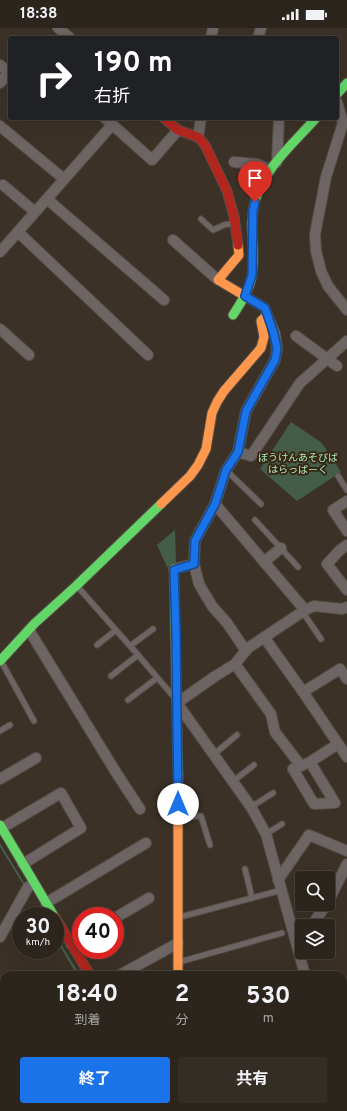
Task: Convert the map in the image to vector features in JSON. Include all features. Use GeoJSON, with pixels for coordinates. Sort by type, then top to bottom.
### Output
{"type":"FeatureCollection","features":[{"type":"Feature","properties":{"kind":"street"},"geometry":{"type":"LineString","coordinates":[[58,28],[68,36]]}},
{"type":"Feature","properties":{"kind":"street"},"geometry":{"type":"LineString","coordinates":[[0,65],[8,72]]}},
{"type":"Feature","properties":{"kind":"street"},"geometry":{"type":"LineString","coordinates":[[0,83],[8,74]]}},
{"type":"Feature","properties":{"kind":"street"},"geometry":{"type":"LineString","coordinates":[[339,92],[347,82]]}},
{"type":"Feature","properties":{"kind":"street"},"geometry":{"type":"LineString","coordinates":[[339,110],[342,123],[326,178],[315,234],[316,251],[320,271],[328,286],[347,310]]}},
{"type":"Feature","properties":{"kind":"street"},"geometry":{"type":"LineString","coordinates":[[166,120],[178,130],[198,137],[205,145],[223,178],[231,200],[236,223],[239,255],[218,280]]}},
{"type":"Feature","properties":{"kind":"street"},"geometry":{"type":"LineString","coordinates":[[198,137],[200,120]]}},
{"type":"Feature","properties":{"kind":"street"},"geometry":{"type":"LineString","coordinates":[[277,162],[279,120]]}},
{"type":"Feature","properties":{"kind":"street"},"geometry":{"type":"LineString","coordinates":[[233,315],[245,296],[252,275],[253,211],[258,192],[270,170],[314,120]]}},
{"type":"Feature","properties":{"kind":"street"},"geometry":{"type":"LineString","coordinates":[[0,252],[64,179],[109,121],[152,160],[178,130]]}},
{"type":"Feature","properties":{"kind":"street"},"geometry":{"type":"LineString","coordinates":[[0,126],[64,179]]}},
{"type":"Feature","properties":{"kind":"street"},"geometry":{"type":"LineString","coordinates":[[234,162],[257,164],[270,170]]}},
{"type":"Feature","properties":{"kind":"street"},"geometry":{"type":"LineString","coordinates":[[3,185],[35,212]]}},
{"type":"Feature","properties":{"kind":"street"},"geometry":{"type":"LineString","coordinates":[[47,198],[164,300]]}},
{"type":"Feature","properties":{"kind":"street"},"geometry":{"type":"LineString","coordinates":[[18,232],[148,355]]}},
{"type":"Feature","properties":{"kind":"street"},"geometry":{"type":"LineString","coordinates":[[173,240],[218,280],[265,308],[274,334],[277,349],[275,360],[246,411],[238,452],[226,470],[215,504],[195,541],[194,564],[199,584],[208,601],[227,623],[246,651]]}},
{"type":"Feature","properties":{"kind":"street"},"geometry":{"type":"LineString","coordinates":[[0,661],[29,630],[190,476],[198,465],[206,448],[212,413],[217,402],[224,391],[261,348],[264,337],[261,321],[267,315]]}},
{"type":"Feature","properties":{"kind":"street"},"geometry":{"type":"LineString","coordinates":[[0,329],[30,355]]}},
{"type":"Feature","properties":{"kind":"street"},"geometry":{"type":"LineString","coordinates":[[296,336],[337,366]]}},
{"type":"Feature","properties":{"kind":"street"},"geometry":{"type":"LineString","coordinates":[[238,452],[251,456],[300,382],[347,341]]}},
{"type":"Feature","properties":{"kind":"street"},"geometry":{"type":"LineString","coordinates":[[347,501],[333,510],[347,531]]}},
{"type":"Feature","properties":{"kind":"street"},"geometry":{"type":"LineString","coordinates":[[215,504],[304,610]]}},
{"type":"Feature","properties":{"kind":"street"},"geometry":{"type":"LineString","coordinates":[[347,545],[327,564],[347,590]]}},
{"type":"Feature","properties":{"kind":"street"},"geometry":{"type":"LineString","coordinates":[[264,562],[281,548]]}},
{"type":"Feature","properties":{"kind":"street"},"geometry":{"type":"LineString","coordinates":[[178,971],[177,703],[174,570],[194,564]]}},
{"type":"Feature","properties":{"kind":"street"},"geometry":{"type":"LineString","coordinates":[[177,703],[235,664],[246,651],[304,610],[314,606],[342,609],[347,607]]}},
{"type":"Feature","properties":{"kind":"street"},"geometry":{"type":"LineString","coordinates":[[29,630],[140,809]]}},
{"type":"Feature","properties":{"kind":"street"},"geometry":{"type":"LineString","coordinates":[[264,637],[347,757]]}},
{"type":"Feature","properties":{"kind":"street"},"geometry":{"type":"LineString","coordinates":[[235,664],[271,714],[275,732],[306,764],[338,744]]}},
{"type":"Feature","properties":{"kind":"street"},"geometry":{"type":"LineString","coordinates":[[303,692],[340,669],[347,679]]}},
{"type":"Feature","properties":{"kind":"street"},"geometry":{"type":"LineString","coordinates":[[177,703],[251,807],[266,834],[278,880],[295,928]]}},
{"type":"Feature","properties":{"kind":"street"},"geometry":{"type":"LineString","coordinates":[[0,779],[36,758]]}},
{"type":"Feature","properties":{"kind":"street"},"geometry":{"type":"LineString","coordinates":[[23,864],[81,828],[61,793],[1,826],[34,884],[49,907]]}},
{"type":"Feature","properties":{"kind":"street"},"geometry":{"type":"LineString","coordinates":[[278,880],[309,835],[347,851]]}},
{"type":"Feature","properties":{"kind":"street"},"geometry":{"type":"LineString","coordinates":[[46,903],[146,843]]}},
{"type":"Feature","properties":{"kind":"street"},"geometry":{"type":"LineString","coordinates":[[335,893],[344,882],[347,864]]}},
{"type":"Feature","properties":{"kind":"street"},"geometry":{"type":"LineString","coordinates":[[0,937],[28,887],[34,884]]}},
{"type":"Feature","properties":{"kind":"street"},"geometry":{"type":"LineString","coordinates":[[124,913],[149,898]]}},
{"type":"Feature","properties":{"kind":"street"},"geometry":{"type":"LineString","coordinates":[[64,932],[88,971]]}},
{"type":"Feature","properties":{"kind":"street"},"geometry":{"type":"LineString","coordinates":[[127,971],[178,943]]}},
{"type":"Feature","properties":{"kind":"street"},"geometry":{"type":"LineString","coordinates":[[303,959],[304,971]]}},
{"type":"Feature","properties":{"kind":"lane"},"geometry":{"type":"LineString","coordinates":[[201,218],[213,230],[224,225],[236,223]]}},
{"type":"Feature","properties":{"kind":"lane"},"geometry":{"type":"LineString","coordinates":[[226,470],[260,504]]}},
{"type":"Feature","properties":{"kind":"lane"},"geometry":{"type":"LineString","coordinates":[[338,476],[347,490]]}},
{"type":"Feature","properties":{"kind":"lane"},"geometry":{"type":"LineString","coordinates":[[255,520],[298,567]]}},
{"type":"Feature","properties":{"kind":"lane"},"geometry":{"type":"LineString","coordinates":[[76,586],[170,692],[177,703]]}},
{"type":"Feature","properties":{"kind":"lane"},"geometry":{"type":"LineString","coordinates":[[304,610],[321,639]]}},
{"type":"Feature","properties":{"kind":"lane"},"geometry":{"type":"LineString","coordinates":[[130,646],[153,629]]}},
{"type":"Feature","properties":{"kind":"lane"},"geometry":{"type":"LineString","coordinates":[[97,645],[116,630]]}},
{"type":"Feature","properties":{"kind":"lane"},"geometry":{"type":"LineString","coordinates":[[111,676],[138,655]]}},
{"type":"Feature","properties":{"kind":"lane"},"geometry":{"type":"LineString","coordinates":[[0,661],[34,721]]}},
{"type":"Feature","properties":{"kind":"lane"},"geometry":{"type":"LineString","coordinates":[[128,700],[157,678]]}},
{"type":"Feature","properties":{"kind":"lane"},"geometry":{"type":"LineString","coordinates":[[0,730],[10,724]]}},
{"type":"Feature","properties":{"kind":"lane"},"geometry":{"type":"LineString","coordinates":[[213,755],[237,735]]}},
{"type":"Feature","properties":{"kind":"lane"},"geometry":{"type":"LineString","coordinates":[[232,782],[254,765]]}},
{"type":"Feature","properties":{"kind":"lane"},"geometry":{"type":"LineString","coordinates":[[251,807],[273,793]]}},
{"type":"Feature","properties":{"kind":"lane"},"geometry":{"type":"LineString","coordinates":[[178,817],[201,816],[210,845]]}},
{"type":"Feature","properties":{"kind":"lane"},"geometry":{"type":"LineString","coordinates":[[266,834],[282,824]]}},
{"type":"Feature","properties":{"kind":"lane"},"geometry":{"type":"LineString","coordinates":[[245,869],[252,898]]}},
{"type":"Feature","properties":{"kind":"lane"},"geometry":{"type":"LineString","coordinates":[[177,918],[282,890]]}},
{"type":"Feature","properties":{"kind":"lane"},"geometry":{"type":"LineString","coordinates":[[178,962],[282,933]]}},
{"type":"Feature","properties":{"kind":"green space","name":"ぼうけんあそびば はらっぱーく"},"geometry":{"type":"Polygon","coordinates":[[[291,422],[322,443],[341,472],[297,501],[260,469],[291,422]]]}},
{"type":"Feature","properties":{"kind":"green space"},"geometry":{"type":"Polygon","coordinates":[[[175,530],[176,565],[167,567],[157,545],[175,530]]]}},
{"type":"Feature","properties":{"kind":"green space"},"geometry":{"type":"Polygon","coordinates":[[[0,843],[25,884],[24,886],[0,847],[0,843]]]}},
{"type":"Feature","properties":{"kind":"green space"},"geometry":{"type":"Polygon","coordinates":[[[64,949],[78,971],[75,971],[64,953],[64,949]]]}},
{"type":"Feature","properties":{"kind":"traffic: fast"},"geometry":{"type":"LineString","coordinates":[[339,92],[347,83]]}},
{"type":"Feature","properties":{"kind":"traffic: fast"},"geometry":{"type":"LineString","coordinates":[[233,315],[250,285],[253,270],[252,221],[255,201],[259,189],[272,167],[314,120]]}},
{"type":"Feature","properties":{"kind":"traffic: fast"},"geometry":{"type":"LineString","coordinates":[[0,661],[35,623],[76,586],[161,504]]}},
{"type":"Feature","properties":{"kind":"traffic: fast"},"geometry":{"type":"LineString","coordinates":[[174,569],[178,775]]}},
{"type":"Feature","properties":{"kind":"traffic: fast"},"geometry":{"type":"LineString","coordinates":[[0,825],[49,907]]}},
{"type":"Feature","properties":{"kind":"traffic: slow"},"geometry":{"type":"LineString","coordinates":[[161,504],[190,476],[198,465],[206,449],[212,413],[217,402],[224,391],[261,348],[264,337],[261,321],[267,315],[265,308],[218,280],[239,255],[238,245]]}},
{"type":"Feature","properties":{"kind":"traffic: slow"},"geometry":{"type":"LineString","coordinates":[[178,775],[178,971]]}},
{"type":"Feature","properties":{"kind":"traffic: jam"},"geometry":{"type":"LineString","coordinates":[[166,120],[178,130],[198,137],[205,145],[227,191],[234,216],[238,245]]}},
{"type":"Feature","properties":{"kind":"traffic: jam"},"geometry":{"type":"LineString","coordinates":[[64,932],[88,971]]}},
{"type":"Feature","properties":{"kind":"route"},"geometry":{"type":"LineString","coordinates":[[178,804],[174,570],[194,564],[195,541],[215,504],[226,470],[238,452],[246,411],[275,360],[277,349],[274,334],[265,308],[245,296],[252,275],[253,211],[255,202]]}}]}
